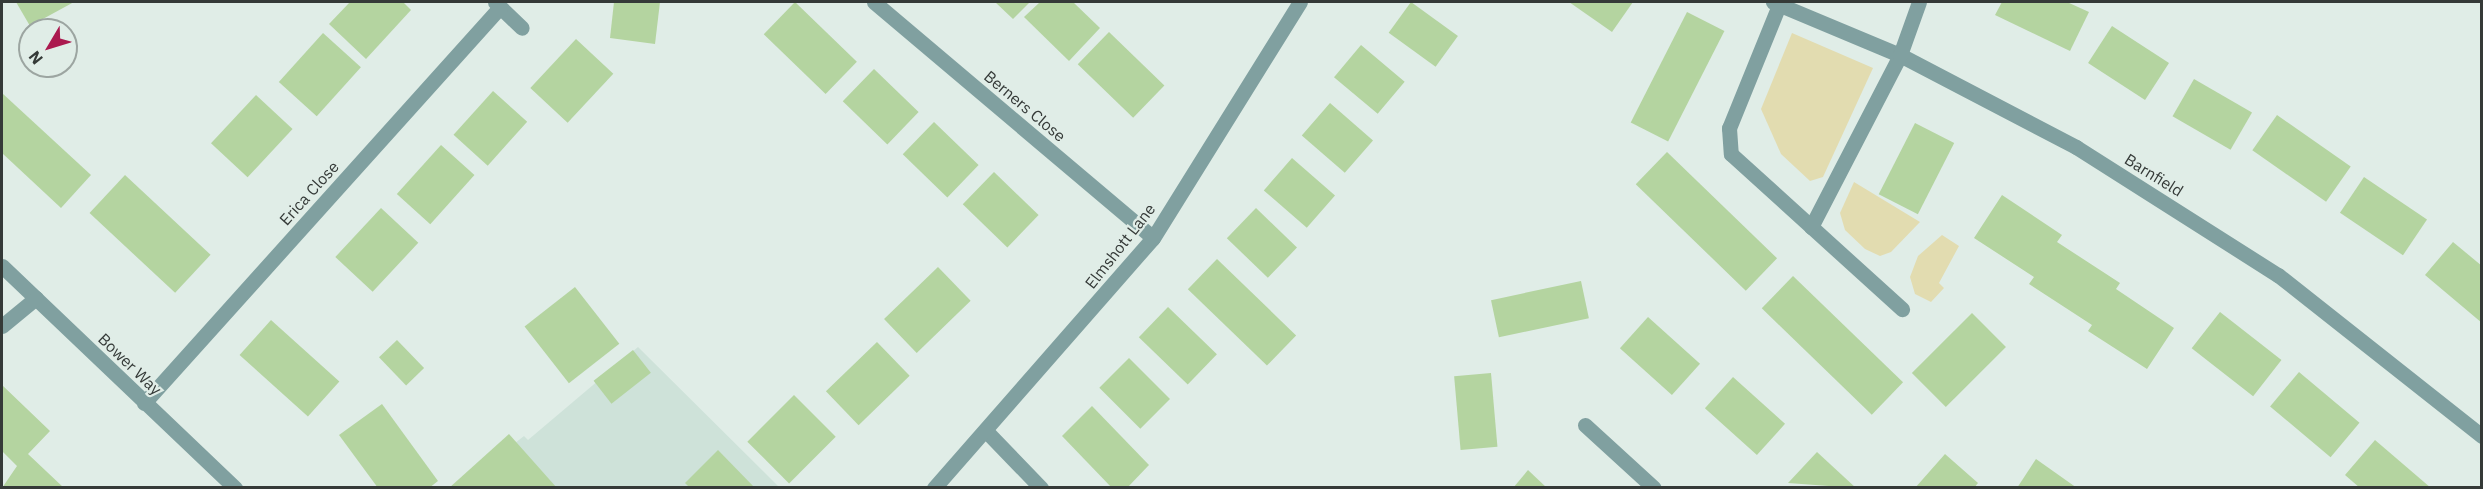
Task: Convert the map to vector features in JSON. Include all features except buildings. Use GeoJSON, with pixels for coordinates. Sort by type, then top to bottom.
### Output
{"type":"FeatureCollection","features":[{"type":"Feature","properties":{"kind":"street","name":"Berners Close"},"geometry":{"type":"LineString","coordinates":[[874,2],[1153,238]]}},
{"type":"Feature","properties":{"kind":"street","name":"Elmshott Lane"},"geometry":{"type":"LineString","coordinates":[[934,488],[987,432],[1153,238],[1300,2]]}},
{"type":"Feature","properties":{"kind":"street"},"geometry":{"type":"LineString","coordinates":[[1811,227],[1900,55],[1919,2]]}},
{"type":"Feature","properties":{"kind":"street"},"geometry":{"type":"LineString","coordinates":[[1776,3],[1729,128],[1731,153],[1902,309]]}},
{"type":"Feature","properties":{"kind":"street","name":"Barnfield"},"geometry":{"type":"LineString","coordinates":[[1776,3],[1900,55],[2076,147],[2278,275],[2481,436]]}},
{"type":"Feature","properties":{"kind":"street","name":"Erica Close"},"geometry":{"type":"LineString","coordinates":[[144,403],[498,4],[522,28]]}},
{"type":"Feature","properties":{"kind":"street","name":"Bower Way"},"geometry":{"type":"LineString","coordinates":[[2,266],[235,488]]}},
{"type":"Feature","properties":{"kind":"street"},"geometry":{"type":"LineString","coordinates":[[2,326],[36,298]]}},
{"type":"Feature","properties":{"kind":"street"},"geometry":{"type":"LineString","coordinates":[[1585,425],[1654,488]]}},
{"type":"Feature","properties":{"kind":"street"},"geometry":{"type":"LineString","coordinates":[[987,432],[1041,488]]}},
{"type":"Feature","properties":{"kind":"shaded area"},"geometry":{"type":"Polygon","coordinates":[[[1792,33],[1873,68],[1823,177],[1810,181],[1781,154],[1761,109],[1792,33]]]}},
{"type":"Feature","properties":{"kind":"shaded area"},"geometry":{"type":"Polygon","coordinates":[[[1854,182],[1920,222],[1891,252],[1880,256],[1865,249],[1845,230],[1840,213],[1854,182]]]}},
{"type":"Feature","properties":{"kind":"shaded area"},"geometry":{"type":"Polygon","coordinates":[[[1942,235],[1959,246],[1939,283],[1944,288],[1931,302],[1915,294],[1910,277],[1918,256],[1942,235]]]}},
{"type":"Feature","properties":{"kind":"shaded area"},"geometry":{"type":"Polygon","coordinates":[[[638,347],[779,487],[457,488],[524,436],[528,440],[638,347]]]}}]}
